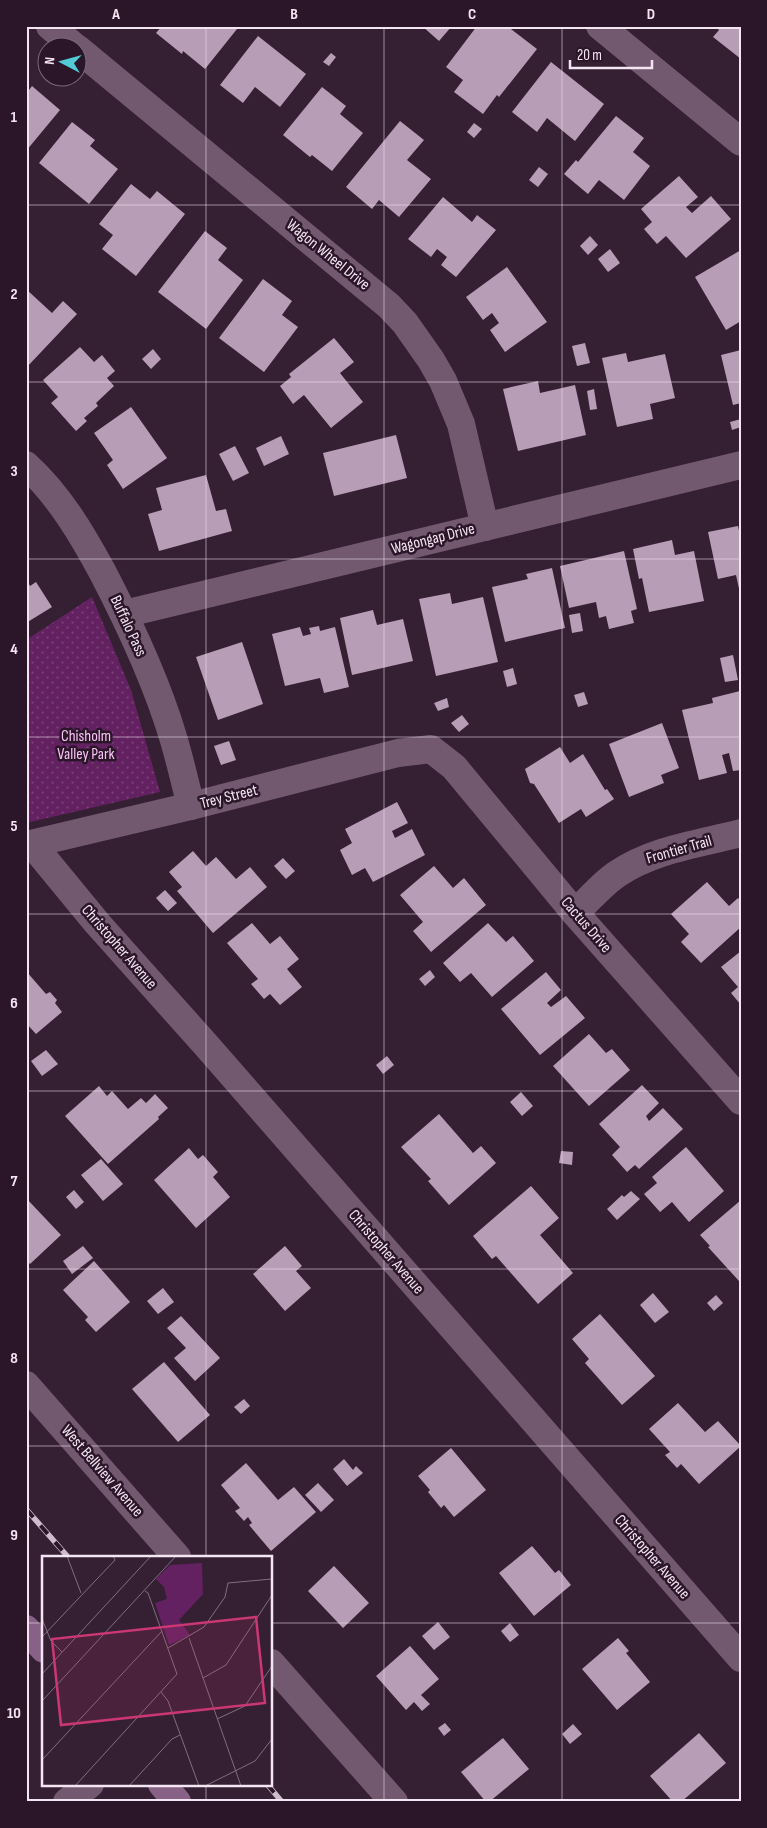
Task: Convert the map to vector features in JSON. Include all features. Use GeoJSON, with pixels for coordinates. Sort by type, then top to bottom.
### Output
{"type":"FeatureCollection","features":[{"type":"Feature","properties":{"kind":"main road"},"geometry":{"type":"LineString","coordinates":[[26,1629],[42,1647]]}},
{"type":"Feature","properties":{"kind":"main road"},"geometry":{"type":"LineString","coordinates":[[164,1786],[177,1802]]}},
{"type":"Feature","properties":{"kind":"street","name":"Wagon Wheel Drive"},"geometry":{"type":"LineString","coordinates":[[50,26],[65,38]]}},
{"type":"Feature","properties":{"kind":"street"},"geometry":{"type":"LineString","coordinates":[[600,26],[741,142]]}},
{"type":"Feature","properties":{"kind":"street","name":"Wagon Wheel Drive"},"geometry":{"type":"LineString","coordinates":[[88,57],[389,306],[405,323],[439,374],[461,424],[485,526]]}},
{"type":"Feature","properties":{"kind":"street","name":"Buffalo Pass"},"geometry":{"type":"LineString","coordinates":[[26,465],[64,507],[90,548],[124,614],[150,673],[173,736],[191,806]]}},
{"type":"Feature","properties":{"kind":"street","name":"Wagongap Drive"},"geometry":{"type":"LineString","coordinates":[[124,614],[741,465]]}},
{"type":"Feature","properties":{"kind":"street","name":"Trey Street"},"geometry":{"type":"LineString","coordinates":[[29,845],[398,753],[431,749]]}},
{"type":"Feature","properties":{"kind":"street","name":"Cactus Drive"},"geometry":{"type":"LineString","coordinates":[[431,749],[454,767],[575,913],[741,1101]]}},
{"type":"Feature","properties":{"kind":"street","name":"Frontier Trail"},"geometry":{"type":"LineString","coordinates":[[575,913],[616,874],[641,860],[660,853],[741,833]]}},
{"type":"Feature","properties":{"kind":"street","name":"Christopher Avenue"},"geometry":{"type":"LineString","coordinates":[[29,845],[741,1658]]}},
{"type":"Feature","properties":{"kind":"street","name":"West Bellview Avenue"},"geometry":{"type":"LineString","coordinates":[[26,1386],[176,1556]]}},
{"type":"Feature","properties":{"kind":"street"},"geometry":{"type":"LineString","coordinates":[[272,1664],[394,1802]]}},
{"type":"Feature","properties":{"kind":"street"},"geometry":{"type":"LineString","coordinates":[[67,1802],[87,1786]]}},
{"type":"Feature","properties":{"kind":"green space","name":"Chisholm Valley Park"},"geometry":{"type":"Polygon","coordinates":[[[92,597],[131,690],[160,792],[26,823],[26,640],[92,597]]]}},
{"type":"Feature","properties":{"kind":"building"},"geometry":{"type":"Polygon","coordinates":[[[162,26],[233,26],[237,29],[205,69],[183,51],[182,54],[156,33],[162,26]]]}},
{"type":"Feature","properties":{"kind":"building"},"geometry":{"type":"Polygon","coordinates":[[[422,26],[452,26],[439,41],[422,26]]]}},
{"type":"Feature","properties":{"kind":"building"},"geometry":{"type":"Polygon","coordinates":[[[477,26],[507,26],[537,49],[483,114],[454,92],[463,80],[446,67],[477,26]]]}},
{"type":"Feature","properties":{"kind":"building"},"geometry":{"type":"Polygon","coordinates":[[[715,26],[741,26],[741,59],[713,37],[719,30],[715,26]]]}},
{"type":"Feature","properties":{"kind":"building"},"geometry":{"type":"Polygon","coordinates":[[[258,36],[306,74],[280,107],[255,87],[243,103],[220,85],[258,36]]]}},
{"type":"Feature","properties":{"kind":"building"},"geometry":{"type":"Polygon","coordinates":[[[331,53],[336,57],[329,66],[323,62],[331,53]]]}},
{"type":"Feature","properties":{"kind":"building"},"geometry":{"type":"Polygon","coordinates":[[[551,62],[604,104],[575,141],[547,118],[537,132],[512,112],[551,62]]]}},
{"type":"Feature","properties":{"kind":"building"},"geometry":{"type":"Polygon","coordinates":[[[32,86],[60,110],[26,151],[26,94],[32,86]]]}},
{"type":"Feature","properties":{"kind":"building"},"geometry":{"type":"Polygon","coordinates":[[[322,87],[346,106],[340,114],[363,133],[332,171],[312,155],[310,157],[283,135],[322,87]]]}},
{"type":"Feature","properties":{"kind":"building"},"geometry":{"type":"Polygon","coordinates":[[[616,116],[644,138],[633,152],[650,166],[624,200],[599,180],[588,194],[564,174],[576,160],[578,162],[616,116]]]}},
{"type":"Feature","properties":{"kind":"building"},"geometry":{"type":"Polygon","coordinates":[[[400,121],[424,140],[407,160],[431,179],[399,217],[379,200],[372,209],[346,187],[400,121]]]}},
{"type":"Feature","properties":{"kind":"building"},"geometry":{"type":"Polygon","coordinates":[[[72,122],[95,140],[90,146],[118,169],[89,204],[39,163],[72,122]]]}},
{"type":"Feature","properties":{"kind":"building"},"geometry":{"type":"Polygon","coordinates":[[[474,123],[482,129],[474,138],[467,132],[474,123]]]}},
{"type":"Feature","properties":{"kind":"building"},"geometry":{"type":"Polygon","coordinates":[[[539,167],[548,174],[538,187],[529,180],[539,167]]]}},
{"type":"Feature","properties":{"kind":"building"},"geometry":{"type":"Polygon","coordinates":[[[679,176],[698,197],[686,207],[692,213],[711,196],[731,219],[686,258],[666,236],[657,244],[644,229],[652,222],[641,209],[679,176]]]}},
{"type":"Feature","properties":{"kind":"building"},"geometry":{"type":"Polygon","coordinates":[[[131,184],[150,199],[157,191],[185,214],[136,276],[102,249],[113,235],[99,224],[131,184]]]}},
{"type":"Feature","properties":{"kind":"building"},"geometry":{"type":"Polygon","coordinates":[[[443,197],[472,222],[477,215],[496,230],[456,277],[441,265],[447,257],[437,249],[431,257],[408,239],[443,197]]]}},
{"type":"Feature","properties":{"kind":"building"},"geometry":{"type":"Polygon","coordinates":[[[205,231],[227,248],[218,260],[243,280],[206,329],[158,292],[205,231]]]}},
{"type":"Feature","properties":{"kind":"building"},"geometry":{"type":"Polygon","coordinates":[[[590,236],[598,245],[588,255],[580,246],[590,236]]]}},
{"type":"Feature","properties":{"kind":"building"},"geometry":{"type":"Polygon","coordinates":[[[610,249],[620,263],[608,272],[598,259],[610,249]]]}},
{"type":"Feature","properties":{"kind":"building"},"geometry":{"type":"Polygon","coordinates":[[[741,250],[741,321],[726,330],[695,277],[741,250]]]}},
{"type":"Feature","properties":{"kind":"building"},"geometry":{"type":"Polygon","coordinates":[[[507,267],[547,322],[505,352],[490,330],[499,323],[492,313],[483,320],[466,297],[507,267]]]}},
{"type":"Feature","properties":{"kind":"building"},"geometry":{"type":"Polygon","coordinates":[[[263,279],[292,301],[282,315],[298,327],[264,372],[219,338],[263,279]]]}},
{"type":"Feature","properties":{"kind":"building"},"geometry":{"type":"Polygon","coordinates":[[[26,289],[52,313],[63,301],[77,314],[26,368],[26,289]]]}},
{"type":"Feature","properties":{"kind":"building"},"geometry":{"type":"Polygon","coordinates":[[[334,338],[354,362],[340,373],[363,402],[331,428],[304,395],[293,404],[280,386],[291,377],[289,374],[334,338]]]}},
{"type":"Feature","properties":{"kind":"building"},"geometry":{"type":"Polygon","coordinates":[[[585,343],[590,363],[577,366],[572,346],[585,343]]]}},
{"type":"Feature","properties":{"kind":"building"},"geometry":{"type":"Polygon","coordinates":[[[80,347],[94,362],[102,355],[115,371],[107,378],[114,386],[96,403],[98,406],[84,418],[87,421],[76,431],[51,403],[58,397],[43,380],[80,347]]]}},
{"type":"Feature","properties":{"kind":"building"},"geometry":{"type":"Polygon","coordinates":[[[153,349],[161,359],[151,369],[142,359],[153,349]]]}},
{"type":"Feature","properties":{"kind":"building"},"geometry":{"type":"Polygon","coordinates":[[[741,350],[741,403],[733,405],[721,355],[741,350]]]}},
{"type":"Feature","properties":{"kind":"building"},"geometry":{"type":"Polygon","coordinates":[[[626,353],[628,362],[665,354],[675,398],[650,404],[653,419],[617,427],[602,358],[626,353]]]}},
{"type":"Feature","properties":{"kind":"building"},"geometry":{"type":"Polygon","coordinates":[[[538,381],[540,393],[575,385],[586,435],[518,451],[503,389],[538,381]]]}},
{"type":"Feature","properties":{"kind":"building"},"geometry":{"type":"Polygon","coordinates":[[[594,389],[597,409],[590,410],[587,391],[594,389]]]}},
{"type":"Feature","properties":{"kind":"building"},"geometry":{"type":"Polygon","coordinates":[[[131,407],[167,458],[123,489],[107,465],[113,460],[94,433],[131,407]]]}},
{"type":"Feature","properties":{"kind":"building"},"geometry":{"type":"Polygon","coordinates":[[[741,419],[741,427],[732,430],[730,422],[741,419]]]}},
{"type":"Feature","properties":{"kind":"building"},"geometry":{"type":"Polygon","coordinates":[[[396,435],[407,478],[334,496],[323,453],[396,435]]]}},
{"type":"Feature","properties":{"kind":"building"},"geometry":{"type":"Polygon","coordinates":[[[281,436],[289,454],[264,466],[256,448],[281,436]]]}},
{"type":"Feature","properties":{"kind":"building"},"geometry":{"type":"Polygon","coordinates":[[[235,446],[249,473],[233,481],[219,454],[235,446]]]}},
{"type":"Feature","properties":{"kind":"building"},"geometry":{"type":"Polygon","coordinates":[[[206,475],[216,511],[226,509],[232,531],[159,551],[148,514],[162,510],[156,488],[206,475]]]}},
{"type":"Feature","properties":{"kind":"building"},"geometry":{"type":"Polygon","coordinates":[[[738,526],[741,540],[740,593],[736,575],[718,579],[708,532],[738,526]]]}},
{"type":"Feature","properties":{"kind":"building"},"geometry":{"type":"Polygon","coordinates":[[[672,540],[675,555],[694,551],[704,601],[649,612],[642,578],[639,579],[633,549],[672,540]]]}},
{"type":"Feature","properties":{"kind":"building"},"geometry":{"type":"Polygon","coordinates":[[[624,551],[637,609],[631,611],[634,623],[609,629],[606,616],[599,618],[596,602],[569,608],[560,566],[624,551]]]}},
{"type":"Feature","properties":{"kind":"building"},"geometry":{"type":"Polygon","coordinates":[[[552,568],[565,628],[505,642],[492,587],[528,579],[526,574],[552,568]]]}},
{"type":"Feature","properties":{"kind":"building"},"geometry":{"type":"Polygon","coordinates":[[[28,582],[30,586],[36,582],[52,607],[26,623],[26,583],[28,582]]]}},
{"type":"Feature","properties":{"kind":"building"},"geometry":{"type":"Polygon","coordinates":[[[450,593],[452,604],[483,597],[498,662],[436,676],[419,599],[450,593]]]}},
{"type":"Feature","properties":{"kind":"building"},"geometry":{"type":"Polygon","coordinates":[[[373,610],[377,625],[403,619],[413,661],[352,675],[340,618],[373,610]]]}},
{"type":"Feature","properties":{"kind":"building"},"geometry":{"type":"Polygon","coordinates":[[[580,613],[583,631],[572,633],[569,615],[580,613]]]}},
{"type":"Feature","properties":{"kind":"building"},"geometry":{"type":"Polygon","coordinates":[[[319,626],[320,631],[335,627],[349,687],[324,693],[320,678],[285,686],[272,634],[300,627],[303,636],[311,634],[309,628],[319,626]]]}},
{"type":"Feature","properties":{"kind":"building"},"geometry":{"type":"Polygon","coordinates":[[[242,642],[263,704],[218,720],[196,657],[242,642]]]}},
{"type":"Feature","properties":{"kind":"building"},"geometry":{"type":"Polygon","coordinates":[[[733,655],[738,680],[725,682],[720,658],[733,655]]]}},
{"type":"Feature","properties":{"kind":"building"},"geometry":{"type":"Polygon","coordinates":[[[513,668],[517,684],[507,687],[503,671],[513,668]]]}},
{"type":"Feature","properties":{"kind":"building"},"geometry":{"type":"Polygon","coordinates":[[[740,691],[741,770],[733,771],[729,753],[722,755],[727,773],[699,780],[682,710],[713,703],[712,698],[740,691]]]}},
{"type":"Feature","properties":{"kind":"building"},"geometry":{"type":"Polygon","coordinates":[[[584,692],[588,704],[578,707],[574,695],[584,692]]]}},
{"type":"Feature","properties":{"kind":"building"},"geometry":{"type":"Polygon","coordinates":[[[447,698],[449,707],[438,711],[434,703],[447,698]]]}},
{"type":"Feature","properties":{"kind":"building"},"geometry":{"type":"Polygon","coordinates":[[[462,715],[469,724],[459,732],[451,723],[462,715]]]}},
{"type":"Feature","properties":{"kind":"building"},"geometry":{"type":"Polygon","coordinates":[[[662,723],[679,768],[661,775],[664,783],[629,797],[609,744],[662,723]]]}},
{"type":"Feature","properties":{"kind":"building"},"geometry":{"type":"Polygon","coordinates":[[[229,741],[236,760],[221,765],[214,746],[229,741]]]}},
{"type":"Feature","properties":{"kind":"building"},"geometry":{"type":"Polygon","coordinates":[[[560,747],[570,763],[583,754],[605,790],[607,789],[614,799],[586,817],[581,809],[559,823],[534,784],[530,783],[525,769],[560,747]]]}},
{"type":"Feature","properties":{"kind":"building"},"geometry":{"type":"Polygon","coordinates":[[[397,802],[408,823],[392,831],[395,838],[412,829],[425,855],[373,882],[365,868],[352,875],[340,850],[352,843],[345,829],[397,802]]]}},
{"type":"Feature","properties":{"kind":"building"},"geometry":{"type":"Polygon","coordinates":[[[193,851],[206,866],[216,857],[236,879],[250,867],[267,887],[213,933],[177,891],[182,887],[169,872],[193,851]]]}},
{"type":"Feature","properties":{"kind":"building"},"geometry":{"type":"Polygon","coordinates":[[[283,858],[295,871],[286,879],[274,866],[283,858]]]}},
{"type":"Feature","properties":{"kind":"building"},"geometry":{"type":"Polygon","coordinates":[[[434,866],[453,888],[464,878],[486,905],[431,952],[413,931],[423,922],[400,895],[434,866]]]}},
{"type":"Feature","properties":{"kind":"building"},"geometry":{"type":"Polygon","coordinates":[[[707,882],[729,906],[738,898],[741,901],[741,927],[701,963],[681,942],[689,934],[671,914],[707,882]]]}},
{"type":"Feature","properties":{"kind":"building"},"geometry":{"type":"Polygon","coordinates":[[[165,890],[177,903],[168,911],[156,898],[165,890]]]}},
{"type":"Feature","properties":{"kind":"building"},"geometry":{"type":"Polygon","coordinates":[[[252,923],[270,944],[280,936],[299,959],[287,969],[302,987],[280,1005],[270,994],[264,999],[251,984],[258,979],[227,943],[252,923]]]}},
{"type":"Feature","properties":{"kind":"building"},"geometry":{"type":"Polygon","coordinates":[[[488,923],[506,942],[513,936],[534,961],[492,997],[471,973],[460,982],[443,963],[488,923]]]}},
{"type":"Feature","properties":{"kind":"building"},"geometry":{"type":"Polygon","coordinates":[[[741,951],[741,1005],[731,993],[738,987],[721,967],[741,951]]]}},
{"type":"Feature","properties":{"kind":"building"},"geometry":{"type":"Polygon","coordinates":[[[430,970],[435,977],[425,986],[419,979],[430,970]]]}},
{"type":"Feature","properties":{"kind":"building"},"geometry":{"type":"Polygon","coordinates":[[[26,971],[46,994],[50,992],[57,1000],[55,1003],[62,1012],[36,1034],[26,1023],[26,971]]]}},
{"type":"Feature","properties":{"kind":"building"},"geometry":{"type":"Polygon","coordinates":[[[546,972],[561,990],[547,1003],[551,1007],[566,996],[585,1018],[540,1055],[501,1009],[546,972]]]}},
{"type":"Feature","properties":{"kind":"building"},"geometry":{"type":"Polygon","coordinates":[[[589,1034],[606,1053],[612,1049],[630,1070],[589,1106],[553,1066],[589,1034]]]}},
{"type":"Feature","properties":{"kind":"building"},"geometry":{"type":"Polygon","coordinates":[[[46,1050],[58,1064],[42,1076],[31,1061],[46,1050]]]}},
{"type":"Feature","properties":{"kind":"building"},"geometry":{"type":"Polygon","coordinates":[[[387,1056],[394,1065],[383,1074],[376,1065],[387,1056]]]}},
{"type":"Feature","properties":{"kind":"building"},"geometry":{"type":"Polygon","coordinates":[[[642,1085],[659,1103],[646,1116],[649,1121],[663,1108],[683,1129],[639,1169],[635,1165],[627,1172],[612,1155],[620,1147],[599,1124],[642,1085]]]}},
{"type":"Feature","properties":{"kind":"building"},"geometry":{"type":"Polygon","coordinates":[[[99,1086],[107,1096],[112,1091],[128,1109],[141,1098],[146,1103],[155,1094],[168,1108],[158,1117],[159,1119],[108,1164],[65,1116],[99,1086]]]}},
{"type":"Feature","properties":{"kind":"building"},"geometry":{"type":"Polygon","coordinates":[[[521,1092],[533,1106],[522,1116],[510,1102],[521,1092]]]}},
{"type":"Feature","properties":{"kind":"building"},"geometry":{"type":"Polygon","coordinates":[[[439,1114],[473,1153],[481,1146],[496,1163],[449,1205],[428,1181],[431,1179],[401,1147],[439,1114]]]}},
{"type":"Feature","properties":{"kind":"building"},"geometry":{"type":"Polygon","coordinates":[[[686,1147],[724,1191],[689,1222],[672,1202],[660,1212],[644,1194],[657,1183],[652,1177],[686,1147]]]}},
{"type":"Feature","properties":{"kind":"building"},"geometry":{"type":"Polygon","coordinates":[[[189,1148],[198,1159],[203,1155],[218,1172],[213,1177],[230,1197],[196,1228],[154,1180],[189,1148]]]}},
{"type":"Feature","properties":{"kind":"building"},"geometry":{"type":"Polygon","coordinates":[[[561,1151],[573,1152],[572,1165],[559,1163],[561,1151]]]}},
{"type":"Feature","properties":{"kind":"building"},"geometry":{"type":"Polygon","coordinates":[[[101,1159],[123,1184],[103,1201],[81,1175],[101,1159]]]}},
{"type":"Feature","properties":{"kind":"building"},"geometry":{"type":"Polygon","coordinates":[[[531,1186],[559,1218],[540,1235],[573,1273],[538,1304],[496,1256],[492,1259],[473,1236],[531,1186]]]}},
{"type":"Feature","properties":{"kind":"building"},"geometry":{"type":"Polygon","coordinates":[[[74,1190],[84,1202],[76,1209],[66,1197],[74,1190]]]}},
{"type":"Feature","properties":{"kind":"building"},"geometry":{"type":"Polygon","coordinates":[[[631,1191],[640,1199],[617,1220],[607,1209],[622,1195],[624,1197],[631,1191]]]}},
{"type":"Feature","properties":{"kind":"building"},"geometry":{"type":"Polygon","coordinates":[[[26,1198],[61,1235],[30,1264],[26,1260],[26,1198]]]}},
{"type":"Feature","properties":{"kind":"building"},"geometry":{"type":"Polygon","coordinates":[[[741,1200],[741,1279],[739,1281],[708,1247],[710,1246],[700,1235],[741,1200]]]}},
{"type":"Feature","properties":{"kind":"building"},"geometry":{"type":"Polygon","coordinates":[[[83,1246],[93,1258],[72,1274],[63,1261],[83,1246]]]}},
{"type":"Feature","properties":{"kind":"building"},"geometry":{"type":"Polygon","coordinates":[[[285,1246],[302,1266],[296,1271],[311,1288],[285,1311],[253,1274],[285,1246]]]}},
{"type":"Feature","properties":{"kind":"building"},"geometry":{"type":"Polygon","coordinates":[[[94,1261],[130,1302],[96,1332],[85,1320],[88,1317],[63,1290],[94,1261]]]}},
{"type":"Feature","properties":{"kind":"building"},"geometry":{"type":"Polygon","coordinates":[[[163,1288],[174,1302],[158,1314],[147,1301],[163,1288]]]}},
{"type":"Feature","properties":{"kind":"building"},"geometry":{"type":"Polygon","coordinates":[[[653,1293],[669,1312],[655,1323],[640,1305],[653,1293]]]}},
{"type":"Feature","properties":{"kind":"building"},"geometry":{"type":"Polygon","coordinates":[[[716,1295],[723,1303],[714,1311],[707,1303],[716,1295]]]}},
{"type":"Feature","properties":{"kind":"building"},"geometry":{"type":"Polygon","coordinates":[[[600,1314],[655,1376],[622,1405],[585,1363],[589,1359],[572,1339],[600,1314]]]}},
{"type":"Feature","properties":{"kind":"building"},"geometry":{"type":"Polygon","coordinates":[[[181,1316],[220,1358],[195,1381],[174,1358],[186,1348],[167,1328],[181,1316]]]}},
{"type":"Feature","properties":{"kind":"building"},"geometry":{"type":"Polygon","coordinates":[[[164,1362],[210,1415],[178,1442],[132,1389],[164,1362]]]}},
{"type":"Feature","properties":{"kind":"building"},"geometry":{"type":"Polygon","coordinates":[[[244,1399],[250,1406],[241,1414],[234,1407],[244,1399]]]}},
{"type":"Feature","properties":{"kind":"building"},"geometry":{"type":"Polygon","coordinates":[[[678,1403],[705,1432],[718,1421],[741,1446],[699,1484],[681,1464],[677,1468],[665,1455],[670,1452],[649,1429],[678,1403]]]}},
{"type":"Feature","properties":{"kind":"building"},"geometry":{"type":"Polygon","coordinates":[[[451,1448],[486,1490],[454,1517],[444,1505],[441,1508],[428,1492],[430,1490],[418,1476],[451,1448]]]}},
{"type":"Feature","properties":{"kind":"building"},"geometry":{"type":"Polygon","coordinates":[[[344,1459],[353,1470],[356,1466],[363,1473],[347,1486],[333,1469],[344,1459]]]}},
{"type":"Feature","properties":{"kind":"building"},"geometry":{"type":"Polygon","coordinates":[[[246,1463],[278,1500],[294,1487],[316,1512],[271,1551],[249,1525],[252,1523],[248,1517],[244,1521],[235,1511],[240,1508],[221,1485],[246,1463]]]}},
{"type":"Feature","properties":{"kind":"building"},"geometry":{"type":"Polygon","coordinates":[[[318,1483],[334,1500],[321,1512],[305,1495],[318,1483]]]}},
{"type":"Feature","properties":{"kind":"building"},"geometry":{"type":"Polygon","coordinates":[[[532,1546],[555,1573],[559,1570],[571,1585],[534,1616],[499,1573],[532,1546]]]}},
{"type":"Feature","properties":{"kind":"building"},"geometry":{"type":"Polygon","coordinates":[[[334,1566],[369,1603],[343,1628],[308,1591],[334,1566]]]}},
{"type":"Feature","properties":{"kind":"building"},"geometry":{"type":"Polygon","coordinates":[[[438,1622],[450,1637],[434,1650],[422,1636],[438,1622]]]}},
{"type":"Feature","properties":{"kind":"building"},"geometry":{"type":"Polygon","coordinates":[[[510,1623],[519,1635],[510,1642],[501,1631],[510,1623]]]}},
{"type":"Feature","properties":{"kind":"building"},"geometry":{"type":"Polygon","coordinates":[[[618,1638],[629,1651],[626,1653],[650,1682],[617,1710],[582,1669],[618,1638]]]}},
{"type":"Feature","properties":{"kind":"building"},"geometry":{"type":"Polygon","coordinates":[[[410,1646],[439,1679],[421,1695],[430,1704],[422,1711],[414,1702],[406,1710],[376,1676],[410,1646]]]}},
{"type":"Feature","properties":{"kind":"building"},"geometry":{"type":"Polygon","coordinates":[[[445,1723],[451,1730],[444,1736],[438,1728],[445,1723]]]}},
{"type":"Feature","properties":{"kind":"building"},"geometry":{"type":"Polygon","coordinates":[[[573,1724],[582,1734],[570,1744],[562,1734],[573,1724]]]}},
{"type":"Feature","properties":{"kind":"building"},"geometry":{"type":"Polygon","coordinates":[[[699,1733],[726,1763],[681,1802],[673,1802],[650,1776],[699,1733]]]}},
{"type":"Feature","properties":{"kind":"building"},"geometry":{"type":"Polygon","coordinates":[[[503,1738],[529,1769],[489,1802],[486,1802],[461,1772],[503,1738]]]}},
{"type":"Feature","properties":{"kind":"railway"},"geometry":{"type":"LineString","coordinates":[[26,1509],[67,1556]]}},
{"type":"Feature","properties":{"kind":"railway"},"geometry":{"type":"LineString","coordinates":[[269,1786],[282,1802]]}}]}
